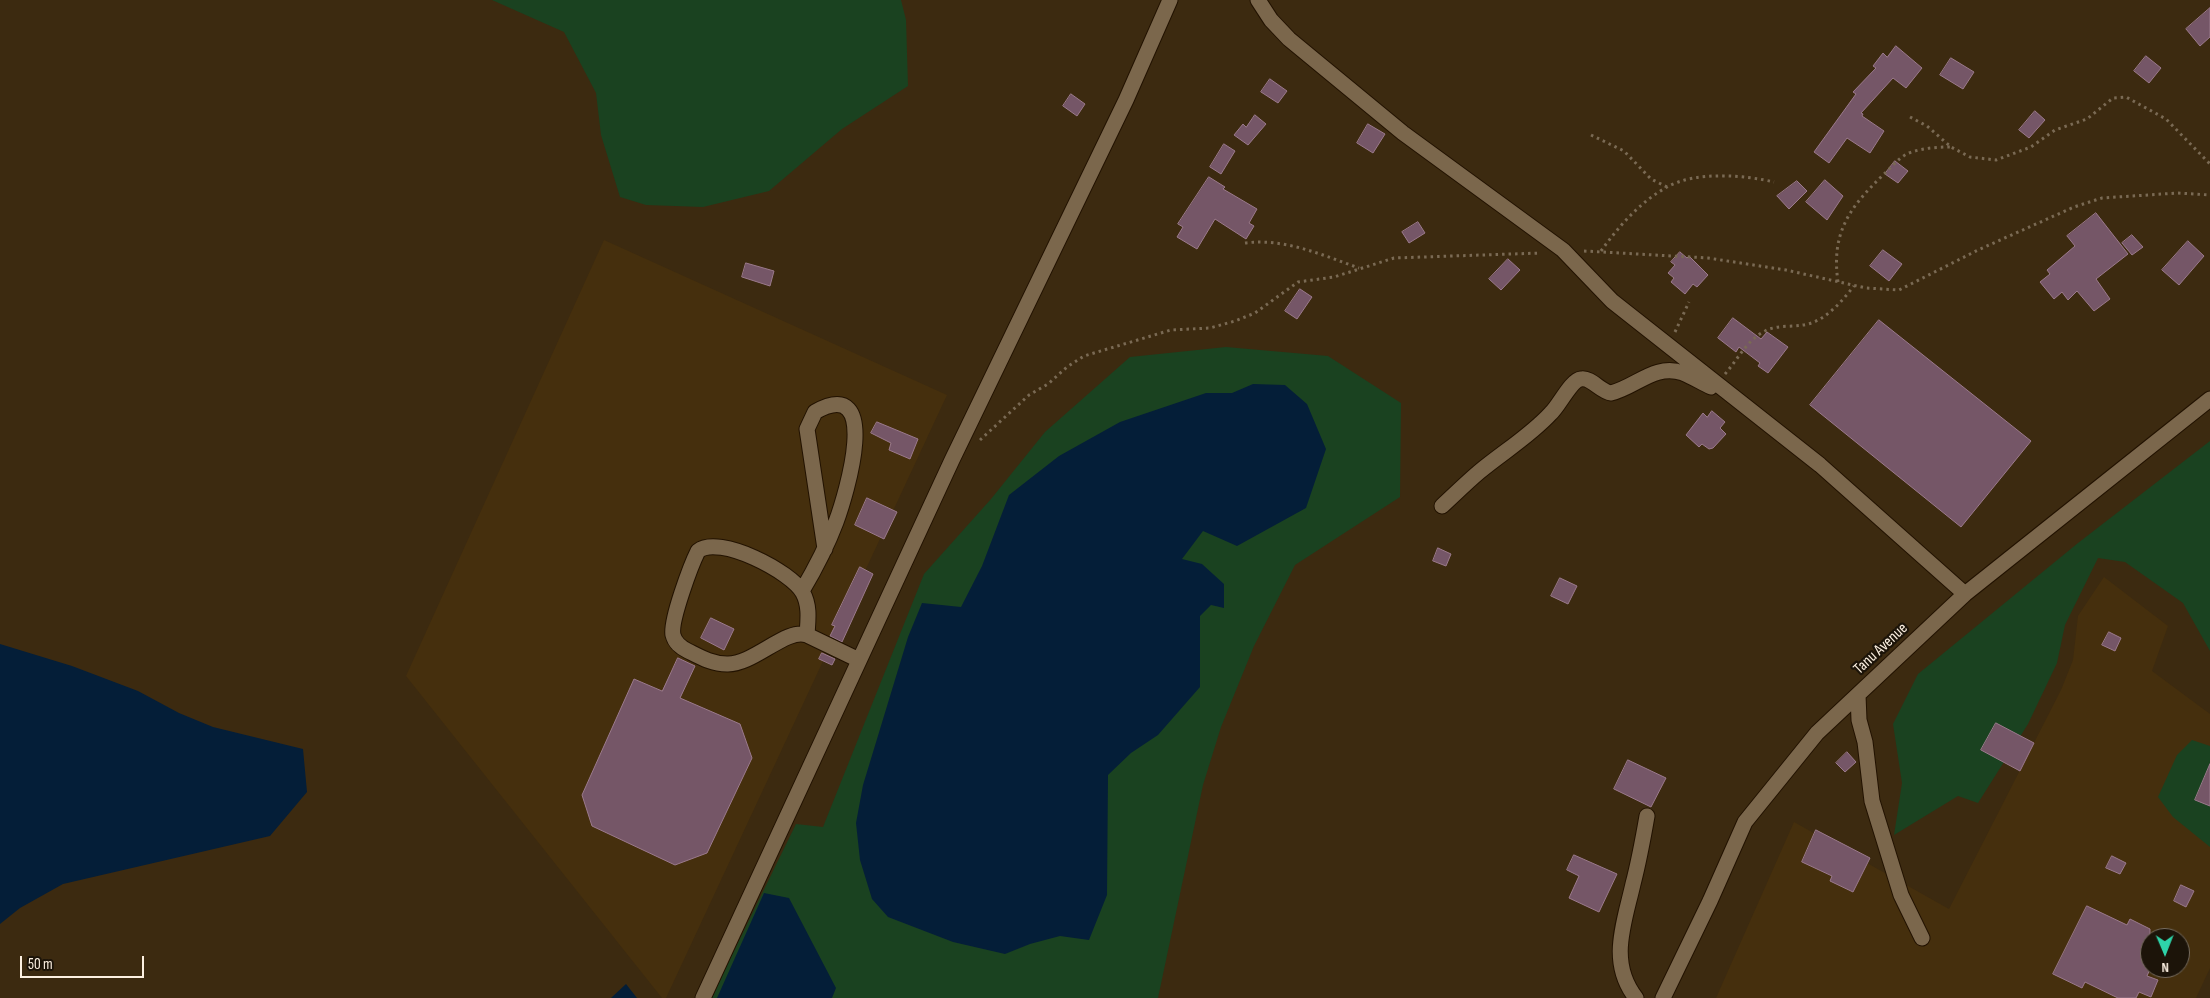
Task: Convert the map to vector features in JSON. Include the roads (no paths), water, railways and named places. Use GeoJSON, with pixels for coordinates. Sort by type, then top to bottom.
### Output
{"type":"FeatureCollection","features":[{"type":"Feature","properties":{"kind":"street"},"geometry":{"type":"LineString","coordinates":[[702,998],[952,460],[1126,100],[1170,0]]}},
{"type":"Feature","properties":{"kind":"street"},"geometry":{"type":"LineString","coordinates":[[1258,0],[1271,20],[1289,39],[1404,133],[1563,250],[1612,301],[1820,465],[1965,594]]}},
{"type":"Feature","properties":{"kind":"street"},"geometry":{"type":"LineString","coordinates":[[1442,506],[1479,472],[1548,417],[1561,403],[1572,383],[1578,379],[1585,379],[1605,392],[1611,393],[1657,372],[1672,371],[1684,374],[1704,385],[1722,388]]}},
{"type":"Feature","properties":{"kind":"street","name":"Tanu Avenue"},"geometry":{"type":"LineString","coordinates":[[1663,998],[1745,822],[1817,733],[1965,594],[2210,399]]}},
{"type":"Feature","properties":{"kind":"street"},"geometry":{"type":"LineString","coordinates":[[802,592],[825,549],[837,521],[851,472],[854,443],[853,413],[845,405],[835,404],[815,412],[807,429],[825,549]]}},
{"type":"Feature","properties":{"kind":"street"},"geometry":{"type":"LineString","coordinates":[[807,635],[808,608],[802,592],[789,576],[741,552],[722,547],[704,547],[694,560],[674,622],[673,636],[679,646],[701,658],[717,663],[729,664],[742,662],[758,655],[790,635],[807,635],[859,660]]}},
{"type":"Feature","properties":{"kind":"street"},"geometry":{"type":"LineString","coordinates":[[1858,695],[1859,720],[1865,742],[1872,801],[1902,895],[1922,938]]}},
{"type":"Feature","properties":{"kind":"street"},"geometry":{"type":"LineString","coordinates":[[1636,998],[1621,969],[1619,949],[1622,924],[1635,878],[1647,816]]}},
{"type":"Feature","properties":{"kind":"water"},"geometry":{"type":"Polygon","coordinates":[[[1253,384],[1285,385],[1307,404],[1326,449],[1306,508],[1237,546],[1203,531],[1182,559],[1202,564],[1224,584],[1224,608],[1211,605],[1200,616],[1200,687],[1158,735],[1131,753],[1108,775],[1107,895],[1089,940],[1060,936],[1030,944],[1005,954],[953,942],[888,917],[872,899],[860,860],[856,823],[863,785],[908,637],[922,603],[961,607],[982,566],[1009,495],[1059,456],[1120,422],[1206,393],[1232,393],[1253,384]]]}},
{"type":"Feature","properties":{"kind":"water"},"geometry":{"type":"Polygon","coordinates":[[[0,644],[72,666],[138,691],[179,713],[213,727],[303,749],[307,792],[270,836],[63,884],[20,908],[0,924],[0,644]]]}},
{"type":"Feature","properties":{"kind":"water"},"geometry":{"type":"Polygon","coordinates":[[[764,893],[789,898],[836,988],[832,998],[717,998],[764,893]]]}},
{"type":"Feature","properties":{"kind":"water"},"geometry":{"type":"Polygon","coordinates":[[[626,984],[637,998],[611,998],[626,984]]]}}]}
